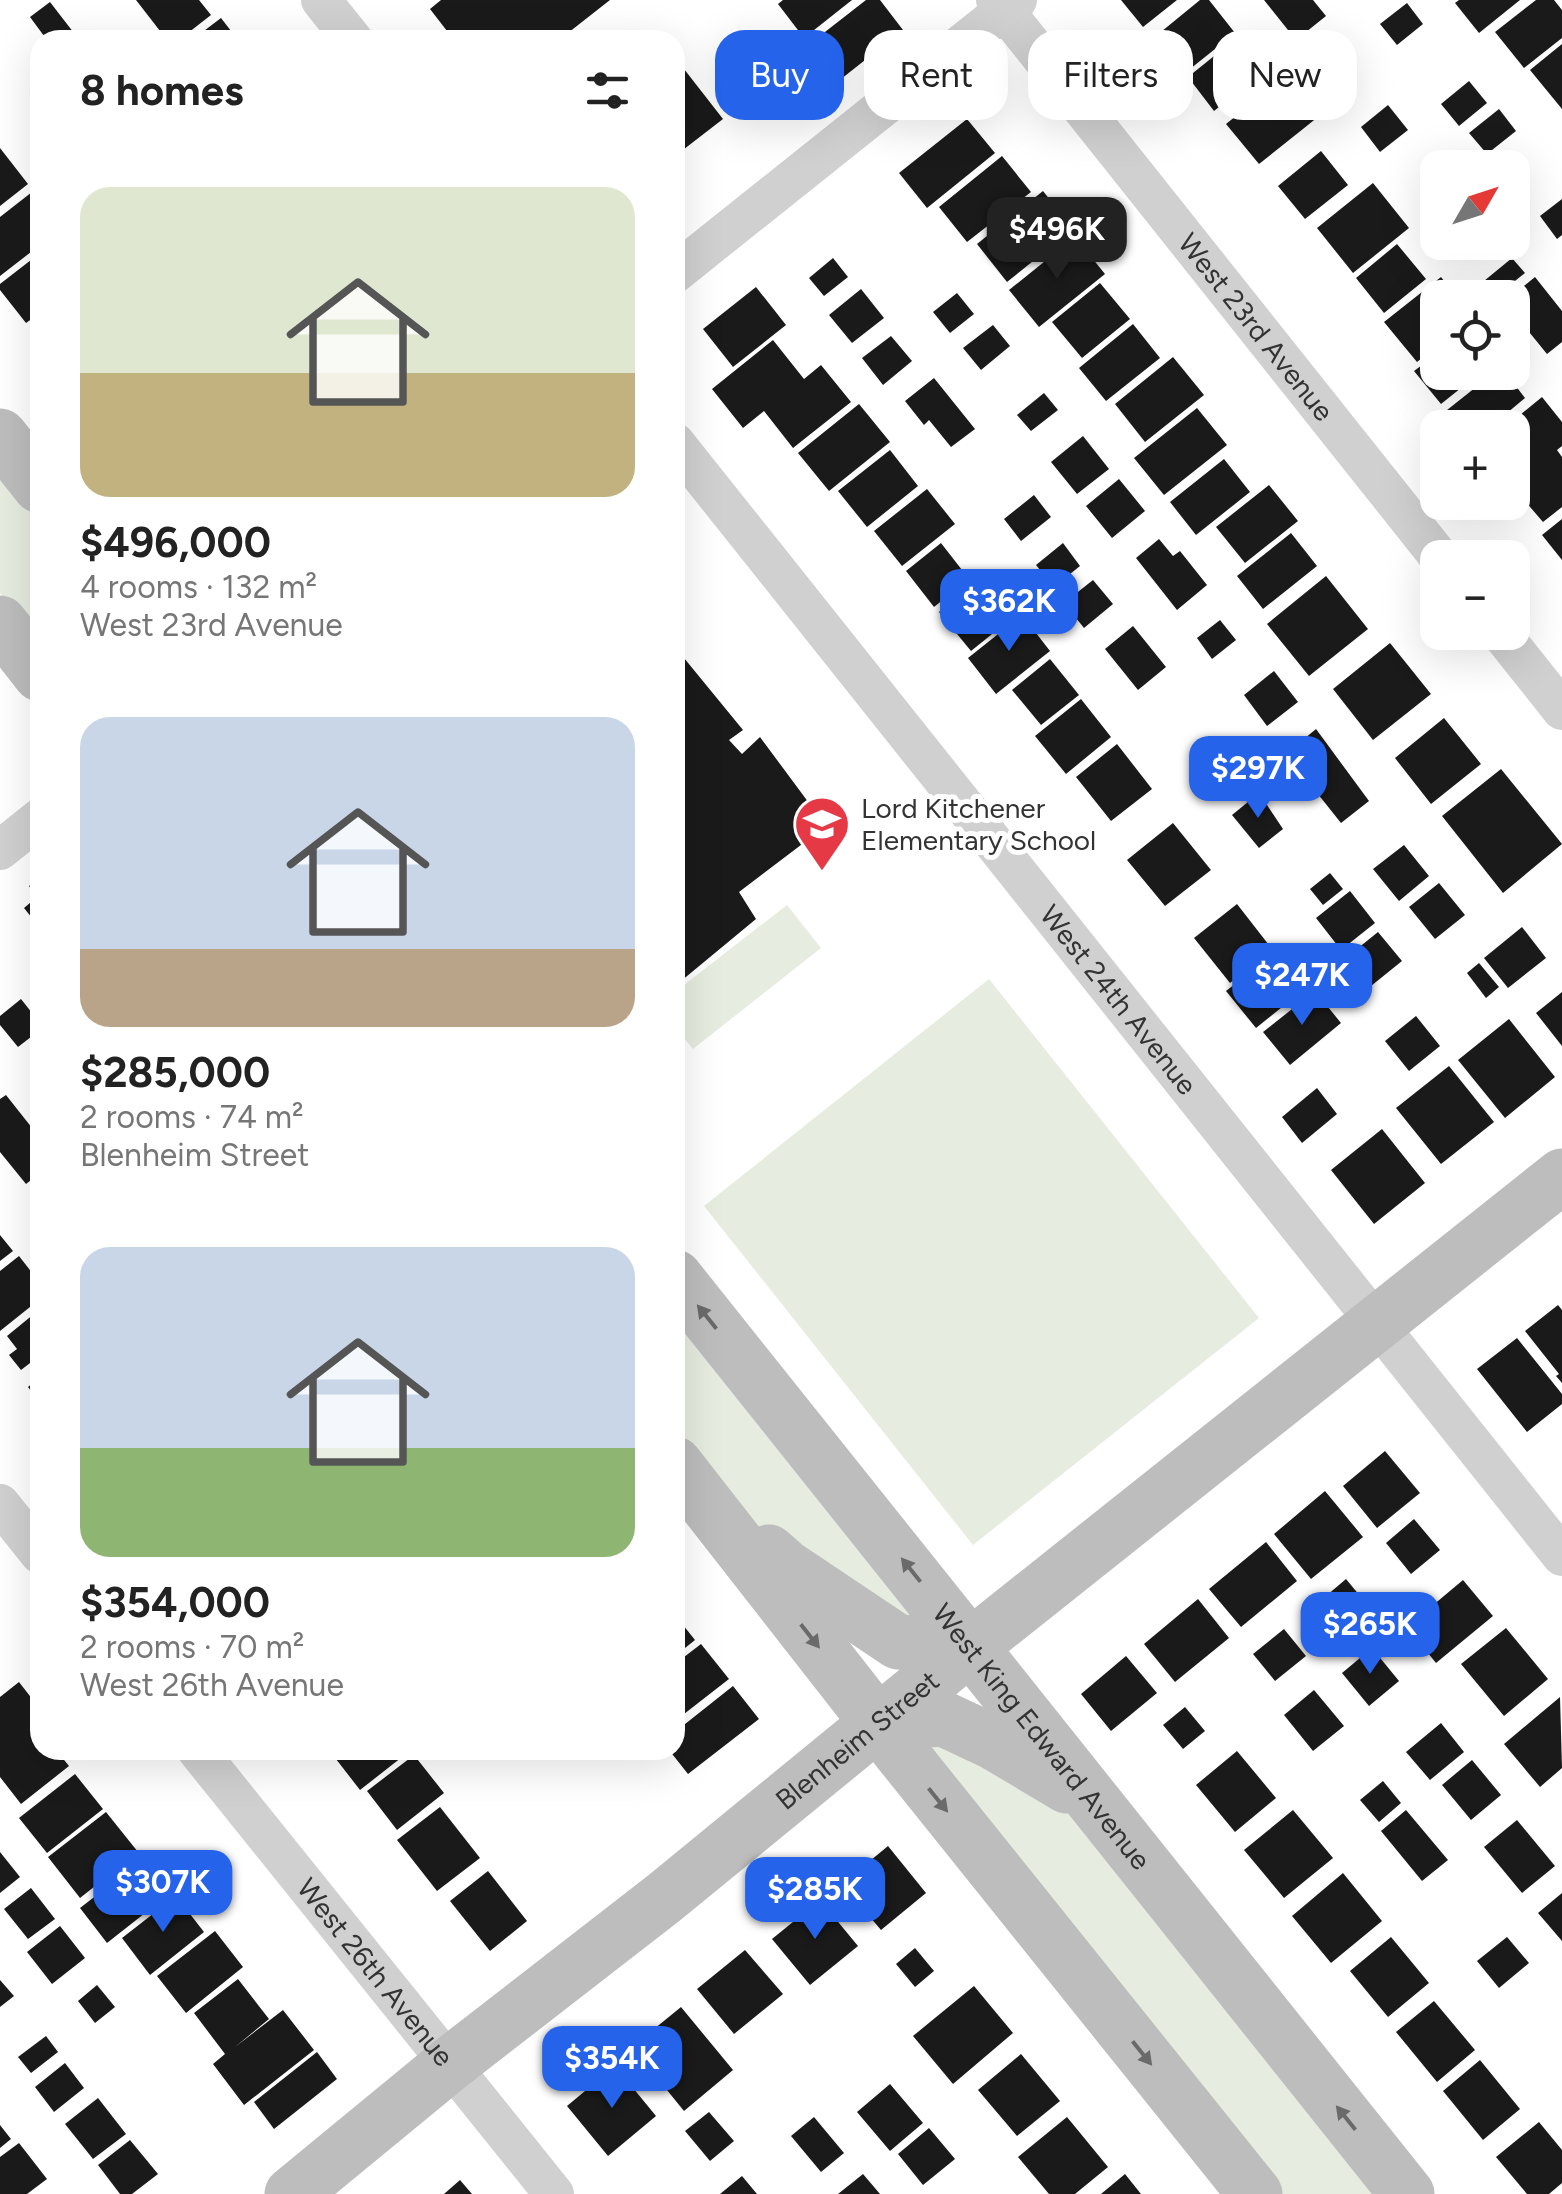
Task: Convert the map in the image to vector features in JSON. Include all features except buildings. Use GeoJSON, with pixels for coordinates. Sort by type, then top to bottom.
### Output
{"type":"FeatureCollection","features":[{"type":"Feature","properties":{"kind":"main road"},"geometry":{"type":"LineString","coordinates":[[0,436],[30,474]]}},
{"type":"Feature","properties":{"kind":"main road"},"geometry":{"type":"LineString","coordinates":[[0,624],[30,662]]}},
{"type":"Feature","properties":{"kind":"main road","name":"Blenheim Street"},"geometry":{"type":"LineString","coordinates":[[292,2194],[1562,1176]]}},
{"type":"Feature","properties":{"kind":"main road","name":"West King Edward Avenue"},"geometry":{"type":"LineString","coordinates":[[685,1289],[1407,2194]]}},
{"type":"Feature","properties":{"kind":"main road"},"geometry":{"type":"LineString","coordinates":[[685,1475],[786,1567],[886,1637],[898,1642],[972,1646]]}},
{"type":"Feature","properties":{"kind":"main road"},"geometry":{"type":"LineString","coordinates":[[685,1476],[1255,2194]]}},
{"type":"Feature","properties":{"kind":"main road"},"geometry":{"type":"LineString","coordinates":[[878,1723],[944,1719],[959,1725],[1062,1781],[1112,1824]]}},
{"type":"Feature","properties":{"kind":"street"},"geometry":{"type":"LineString","coordinates":[[321,0],[345,30]]}},
{"type":"Feature","properties":{"kind":"street"},"geometry":{"type":"LineString","coordinates":[[685,264],[1005,3]]}},
{"type":"Feature","properties":{"kind":"street","name":"West 23rd Avenue"},"geometry":{"type":"LineString","coordinates":[[1005,3],[1426,540]]}},
{"type":"Feature","properties":{"kind":"street","name":"West 24th Avenue"},"geometry":{"type":"LineString","coordinates":[[685,455],[1562,1556]]}},
{"type":"Feature","properties":{"kind":"street"},"geometry":{"type":"LineString","coordinates":[[1514,650],[1562,710]]}},
{"type":"Feature","properties":{"kind":"street"},"geometry":{"type":"LineString","coordinates":[[0,850],[30,826]]}},
{"type":"Feature","properties":{"kind":"street"},"geometry":{"type":"LineString","coordinates":[[0,1504],[30,1542]]}},
{"type":"Feature","properties":{"kind":"street","name":"West 26th Avenue"},"geometry":{"type":"LineString","coordinates":[[206,1760],[554,2194]]}},
{"type":"Feature","properties":{"kind":"shaded area"},"geometry":{"type":"Polygon","coordinates":[[[0,469],[30,506],[30,630],[0,593],[0,469]]]}},
{"type":"Feature","properties":{"kind":"shaded area"},"geometry":{"type":"Polygon","coordinates":[[[787,905],[821,948],[693,1049],[685,1039],[685,984],[787,905]]]}},
{"type":"Feature","properties":{"kind":"shaded area"},"geometry":{"type":"Polygon","coordinates":[[[989,979],[1259,1318],[973,1545],[704,1206],[989,979]]]}},
{"type":"Feature","properties":{"kind":"shaded area"},"geometry":{"type":"Polygon","coordinates":[[[685,1322],[915,1610],[901,1631],[774,1548],[685,1450],[685,1322]]]}},
{"type":"Feature","properties":{"kind":"shaded area"},"geometry":{"type":"Polygon","coordinates":[[[943,1729],[1059,1794],[1382,2194],[1277,2194],[920,1750],[943,1729]]]}},
{"type":"Feature","properties":{"kind":"place","name":"Lord Kitchener Elementary School"},"geometry":{"type":"Point","coordinates":[822,873]}}]}
